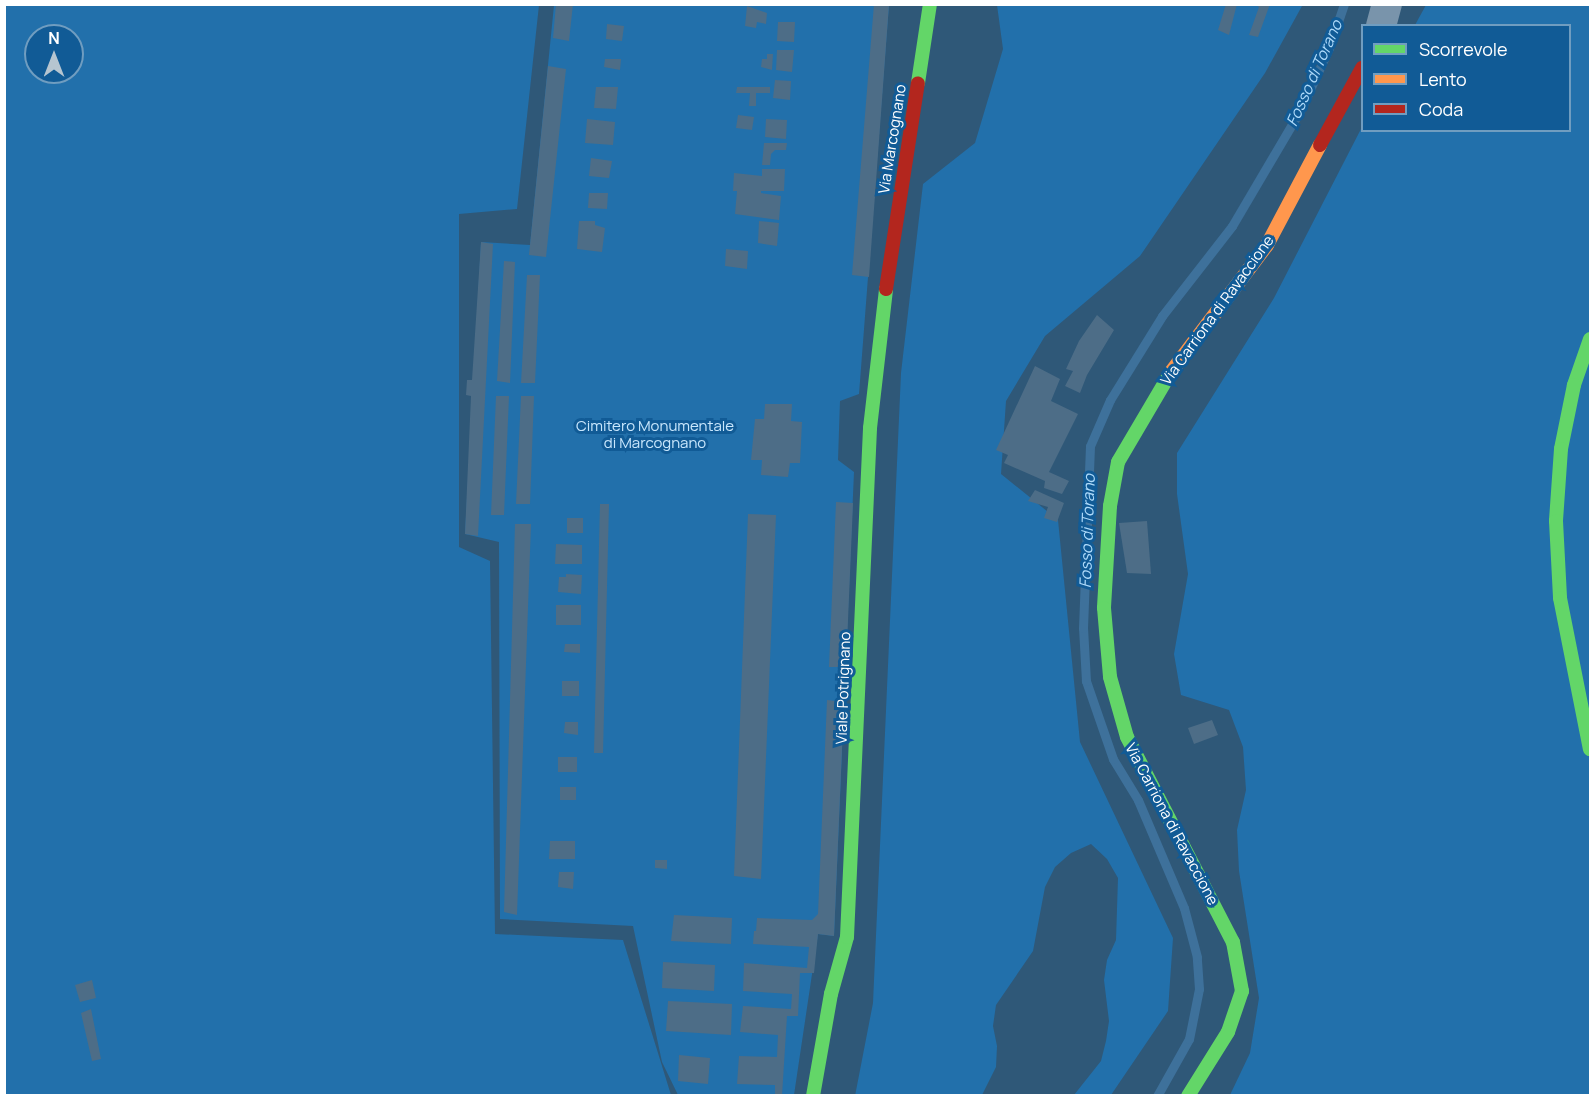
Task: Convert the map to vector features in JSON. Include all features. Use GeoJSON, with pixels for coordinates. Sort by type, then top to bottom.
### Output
{"type":"FeatureCollection","features":[{"type":"Feature","properties":{"kind":"street","name":"Via Marcognano"},"geometry":{"type":"LineString","coordinates":[[887,279],[930,4]]}},
{"type":"Feature","properties":{"kind":"street"},"geometry":{"type":"LineString","coordinates":[[1382,24],[1387,4]]}},
{"type":"Feature","properties":{"kind":"street","name":"Via Carriona di Ravaccione"},"geometry":{"type":"LineString","coordinates":[[1188,1095],[1228,1032],[1242,991],[1233,942],[1215,903],[1127,737],[1110,676],[1104,608],[1110,506],[1118,462],[1169,374],[1267,245],[1361,70]]}},
{"type":"Feature","properties":{"kind":"street","name":"Viale Potrignano"},"geometry":{"type":"LineString","coordinates":[[813,1095],[831,994],[847,937],[870,428],[887,279]]}},
{"type":"Feature","properties":{"kind":"street"},"geometry":{"type":"LineString","coordinates":[[1590,339],[1574,386],[1561,449],[1556,521],[1560,597],[1590,748]]}},
{"type":"Feature","properties":{"kind":"green space"},"geometry":{"type":"Polygon","coordinates":[[[5,5],[539,5],[517,209],[459,214],[459,547],[490,561],[495,934],[623,940],[671,1095],[5,1096],[5,5]]]}},
{"type":"Feature","properties":{"kind":"green space","name":"Cimitero Monumentale di Marcognano"},"geometry":{"type":"Polygon","coordinates":[[[554,5],[889,5],[859,394],[840,401],[838,460],[854,472],[834,936],[818,934],[794,1095],[678,1095],[662,1062],[633,926],[500,919],[499,542],[465,534],[481,242],[530,245],[554,5]]]}},
{"type":"Feature","properties":{"kind":"green space"},"geometry":{"type":"Polygon","coordinates":[[[997,5],[1302,6],[1265,73],[1140,256],[1045,336],[1006,401],[1001,474],[1058,520],[1080,742],[1173,938],[1168,1011],[1111,1095],[1074,1095],[1101,1061],[1109,1021],[1104,980],[1107,960],[1116,940],[1118,878],[1107,859],[1091,844],[1071,853],[1055,867],[1045,887],[1033,951],[996,1005],[993,1026],[997,1046],[996,1067],[982,1095],[855,1096],[873,1003],[901,373],[923,184],[975,143],[1003,49],[997,5]]]}},
{"type":"Feature","properties":{"kind":"green space"},"geometry":{"type":"Polygon","coordinates":[[[1426,5],[1590,5],[1590,1095],[1230,1095],[1250,1053],[1259,998],[1239,871],[1237,830],[1246,790],[1243,747],[1229,710],[1181,695],[1174,654],[1188,574],[1177,494],[1177,453],[1274,298],[1361,129],[1361,132],[1571,132],[1571,24],[1416,24],[1426,5]]]}},
{"type":"Feature","properties":{"kind":"building"},"geometry":{"type":"Polygon","coordinates":[[[556,4],[573,4],[569,41],[553,38],[556,4]]]}},
{"type":"Feature","properties":{"kind":"building"},"geometry":{"type":"Polygon","coordinates":[[[874,4],[889,4],[869,277],[852,275],[874,4]]]}},
{"type":"Feature","properties":{"kind":"building"},"geometry":{"type":"Polygon","coordinates":[[[1226,4],[1237,4],[1229,35],[1218,30],[1226,4]]]}},
{"type":"Feature","properties":{"kind":"building"},"geometry":{"type":"Polygon","coordinates":[[[1254,4],[1270,4],[1258,37],[1249,35],[1259,7],[1254,4]]]}},
{"type":"Feature","properties":{"kind":"building"},"geometry":{"type":"Polygon","coordinates":[[[747,6],[767,13],[766,24],[757,22],[756,28],[745,26],[747,6]]]}},
{"type":"Feature","properties":{"kind":"building"},"geometry":{"type":"Polygon","coordinates":[[[778,22],[795,22],[794,42],[777,41],[778,22]]]}},
{"type":"Feature","properties":{"kind":"building"},"geometry":{"type":"Polygon","coordinates":[[[607,24],[624,26],[622,41],[606,39],[607,24]]]}},
{"type":"Feature","properties":{"kind":"building"},"geometry":{"type":"Polygon","coordinates":[[[777,50],[794,50],[792,72],[776,70],[777,50]]]}},
{"type":"Feature","properties":{"kind":"building"},"geometry":{"type":"Polygon","coordinates":[[[767,54],[773,54],[772,70],[761,67],[762,59],[767,59],[767,54]]]}},
{"type":"Feature","properties":{"kind":"building"},"geometry":{"type":"Polygon","coordinates":[[[605,59],[621,59],[620,70],[604,67],[605,59]]]}},
{"type":"Feature","properties":{"kind":"building"},"geometry":{"type":"Polygon","coordinates":[[[548,66],[566,69],[546,257],[529,255],[548,66]]]}},
{"type":"Feature","properties":{"kind":"building"},"geometry":{"type":"Polygon","coordinates":[[[775,80],[791,81],[790,100],[773,98],[775,80]]]}},
{"type":"Feature","properties":{"kind":"building"},"geometry":{"type":"Polygon","coordinates":[[[596,87],[618,87],[616,109],[594,108],[596,87]]]}},
{"type":"Feature","properties":{"kind":"building"},"geometry":{"type":"Polygon","coordinates":[[[737,87],[770,87],[770,93],[756,93],[756,106],[749,106],[750,93],[736,93],[737,87]]]}},
{"type":"Feature","properties":{"kind":"building"},"geometry":{"type":"Polygon","coordinates":[[[738,115],[754,117],[752,130],[736,128],[738,115]]]}},
{"type":"Feature","properties":{"kind":"building"},"geometry":{"type":"Polygon","coordinates":[[[587,119],[615,122],[613,145],[585,143],[587,119]]]}},
{"type":"Feature","properties":{"kind":"building"},"geometry":{"type":"Polygon","coordinates":[[[766,119],[787,120],[786,139],[765,137],[766,119]]]}},
{"type":"Feature","properties":{"kind":"building"},"geometry":{"type":"Polygon","coordinates":[[[764,143],[787,143],[786,150],[775,150],[771,154],[770,165],[762,165],[764,143]]]}},
{"type":"Feature","properties":{"kind":"building"},"geometry":{"type":"Polygon","coordinates":[[[591,158],[612,161],[609,178],[589,176],[591,158]]]}},
{"type":"Feature","properties":{"kind":"building"},"geometry":{"type":"Polygon","coordinates":[[[762,169],[785,169],[784,191],[761,191],[761,193],[781,196],[779,220],[735,214],[737,191],[733,191],[734,173],[762,176],[762,169]]]}},
{"type":"Feature","properties":{"kind":"building"},"geometry":{"type":"Polygon","coordinates":[[[589,193],[608,193],[607,209],[588,208],[589,193]]]}},
{"type":"Feature","properties":{"kind":"building"},"geometry":{"type":"Polygon","coordinates":[[[579,221],[595,221],[595,225],[605,228],[602,252],[577,249],[579,221]]]}},
{"type":"Feature","properties":{"kind":"building"},"geometry":{"type":"Polygon","coordinates":[[[759,221],[779,223],[777,246],[758,243],[759,221]]]}},
{"type":"Feature","properties":{"kind":"building"},"geometry":{"type":"Polygon","coordinates":[[[481,242],[493,244],[478,536],[465,534],[471,396],[466,395],[467,380],[472,380],[481,242]]]}},
{"type":"Feature","properties":{"kind":"building"},"geometry":{"type":"Polygon","coordinates":[[[726,249],[748,251],[747,269],[725,266],[726,249]]]}},
{"type":"Feature","properties":{"kind":"building"},"geometry":{"type":"Polygon","coordinates":[[[504,261],[515,262],[510,383],[497,381],[504,261]]]}},
{"type":"Feature","properties":{"kind":"building"},"geometry":{"type":"Polygon","coordinates":[[[527,275],[540,275],[535,383],[521,383],[527,275]]]}},
{"type":"Feature","properties":{"kind":"building"},"geometry":{"type":"Polygon","coordinates":[[[1097,315],[1114,330],[1087,375],[1080,393],[1065,386],[1073,371],[1066,369],[1079,341],[1097,315]]]}},
{"type":"Feature","properties":{"kind":"building"},"geometry":{"type":"Polygon","coordinates":[[[1035,366],[1060,379],[1051,401],[1078,414],[1049,472],[1069,481],[1062,494],[1044,488],[1045,481],[1004,463],[1008,455],[996,450],[1035,366]]]}},
{"type":"Feature","properties":{"kind":"building"},"geometry":{"type":"Polygon","coordinates":[[[496,396],[509,396],[504,515],[491,515],[496,396]]]}},
{"type":"Feature","properties":{"kind":"building"},"geometry":{"type":"Polygon","coordinates":[[[521,396],[534,396],[530,504],[516,504],[521,396]]]}},
{"type":"Feature","properties":{"kind":"building"},"geometry":{"type":"Polygon","coordinates":[[[765,404],[792,404],[791,421],[802,422],[800,463],[790,463],[788,477],[761,475],[762,460],[751,460],[755,419],[764,419],[765,404]]]}},
{"type":"Feature","properties":{"kind":"building"},"geometry":{"type":"Polygon","coordinates":[[[1035,490],[1064,503],[1057,522],[1044,518],[1048,507],[1028,501],[1035,490]]]}},
{"type":"Feature","properties":{"kind":"building"},"geometry":{"type":"Polygon","coordinates":[[[836,502],[853,503],[846,667],[829,667],[836,502]]]}},
{"type":"Feature","properties":{"kind":"building"},"geometry":{"type":"Polygon","coordinates":[[[600,504],[609,504],[603,753],[594,753],[600,504]]]}},
{"type":"Feature","properties":{"kind":"building"},"geometry":{"type":"Polygon","coordinates":[[[748,514],[776,515],[761,879],[734,876],[748,514]]]}},
{"type":"Feature","properties":{"kind":"building"},"geometry":{"type":"Polygon","coordinates":[[[567,518],[583,518],[583,533],[567,533],[567,518]]]}},
{"type":"Feature","properties":{"kind":"building"},"geometry":{"type":"Polygon","coordinates":[[[1147,521],[1151,574],[1127,573],[1119,523],[1147,521]]]}},
{"type":"Feature","properties":{"kind":"building"},"geometry":{"type":"Polygon","coordinates":[[[515,524],[531,524],[517,915],[504,912],[515,524]]]}},
{"type":"Feature","properties":{"kind":"building"},"geometry":{"type":"Polygon","coordinates":[[[556,544],[582,545],[582,564],[555,564],[556,544]]]}},
{"type":"Feature","properties":{"kind":"building"},"geometry":{"type":"Polygon","coordinates":[[[566,574],[582,575],[581,594],[558,592],[559,577],[566,577],[566,574]]]}},
{"type":"Feature","properties":{"kind":"building"},"geometry":{"type":"Polygon","coordinates":[[[556,605],[581,605],[581,625],[556,625],[556,605]]]}},
{"type":"Feature","properties":{"kind":"building"},"geometry":{"type":"Polygon","coordinates":[[[565,644],[580,644],[580,653],[564,652],[565,644]]]}},
{"type":"Feature","properties":{"kind":"building"},"geometry":{"type":"Polygon","coordinates":[[[562,681],[579,681],[579,696],[562,696],[562,681]]]}},
{"type":"Feature","properties":{"kind":"building"},"geometry":{"type":"Polygon","coordinates":[[[827,700],[844,702],[834,936],[818,934],[814,973],[800,973],[798,1016],[787,1016],[782,1096],[775,1096],[775,1085],[737,1084],[739,1056],[777,1057],[778,1035],[740,1032],[743,1006],[791,1009],[792,994],[743,991],[744,963],[807,968],[809,947],[753,944],[757,918],[812,920],[818,914],[827,700]]]}},
{"type":"Feature","properties":{"kind":"building"},"geometry":{"type":"Polygon","coordinates":[[[1212,720],[1218,735],[1194,744],[1188,728],[1212,720]]]}},
{"type":"Feature","properties":{"kind":"building"},"geometry":{"type":"Polygon","coordinates":[[[565,722],[578,722],[578,735],[564,733],[565,722]]]}},
{"type":"Feature","properties":{"kind":"building"},"geometry":{"type":"Polygon","coordinates":[[[558,757],[577,757],[577,772],[558,772],[558,757]]]}},
{"type":"Feature","properties":{"kind":"building"},"geometry":{"type":"Polygon","coordinates":[[[560,787],[576,787],[576,800],[560,800],[560,787]]]}},
{"type":"Feature","properties":{"kind":"building"},"geometry":{"type":"Polygon","coordinates":[[[550,841],[575,841],[575,859],[549,859],[550,841]]]}},
{"type":"Feature","properties":{"kind":"building"},"geometry":{"type":"Polygon","coordinates":[[[655,860],[667,860],[667,869],[655,868],[655,860]]]}},
{"type":"Feature","properties":{"kind":"building"},"geometry":{"type":"Polygon","coordinates":[[[559,872],[574,872],[573,889],[558,887],[559,872]]]}},
{"type":"Feature","properties":{"kind":"building"},"geometry":{"type":"Polygon","coordinates":[[[674,915],[732,918],[731,944],[671,941],[674,915]]]}},
{"type":"Feature","properties":{"kind":"building"},"geometry":{"type":"Polygon","coordinates":[[[663,962],[715,965],[714,991],[662,988],[663,962]]]}},
{"type":"Feature","properties":{"kind":"building"},"geometry":{"type":"Polygon","coordinates":[[[92,980],[96,998],[80,1002],[75,985],[92,980]]]}},
{"type":"Feature","properties":{"kind":"building"},"geometry":{"type":"Polygon","coordinates":[[[668,1001],[732,1004],[731,1035],[666,1031],[668,1001]]]}},
{"type":"Feature","properties":{"kind":"building"},"geometry":{"type":"Polygon","coordinates":[[[91,1009],[101,1059],[92,1061],[81,1013],[91,1009]]]}},
{"type":"Feature","properties":{"kind":"building"},"geometry":{"type":"Polygon","coordinates":[[[679,1055],[710,1058],[708,1084],[678,1081],[679,1055]]]}},
{"type":"Feature","properties":{"kind":"waterway","name":"Fosso di Torano"},"geometry":{"type":"LineString","coordinates":[[1157,1096],[1189,1039],[1199,989],[1197,957],[1184,908],[1138,800],[1113,759],[1086,681],[1083,628],[1090,446],[1110,400],[1162,316],[1232,226],[1302,107],[1329,48],[1344,4]]}},
{"type":"Feature","properties":{"kind":"traffic: fast"},"geometry":{"type":"LineString","coordinates":[[918,83],[930,4]]}},
{"type":"Feature","properties":{"kind":"traffic: fast"},"geometry":{"type":"LineString","coordinates":[[813,1096],[831,994],[847,937],[870,428],[886,289]]}},
{"type":"Feature","properties":{"kind":"traffic: fast"},"geometry":{"type":"LineString","coordinates":[[1590,339],[1574,385],[1561,449],[1556,521],[1560,598],[1590,749]]}},
{"type":"Feature","properties":{"kind":"traffic: fast"},"geometry":{"type":"LineString","coordinates":[[1171,372],[1118,462],[1110,506],[1104,608],[1110,677],[1127,737],[1233,942],[1242,991],[1228,1032],[1188,1096]]}},
{"type":"Feature","properties":{"kind":"traffic: slow"},"geometry":{"type":"LineString","coordinates":[[1171,372],[1267,245],[1320,145]]}},
{"type":"Feature","properties":{"kind":"traffic: jam"},"geometry":{"type":"LineString","coordinates":[[1320,145],[1361,70]]}},
{"type":"Feature","properties":{"kind":"traffic: jam"},"geometry":{"type":"LineString","coordinates":[[886,289],[918,83]]}}]}
